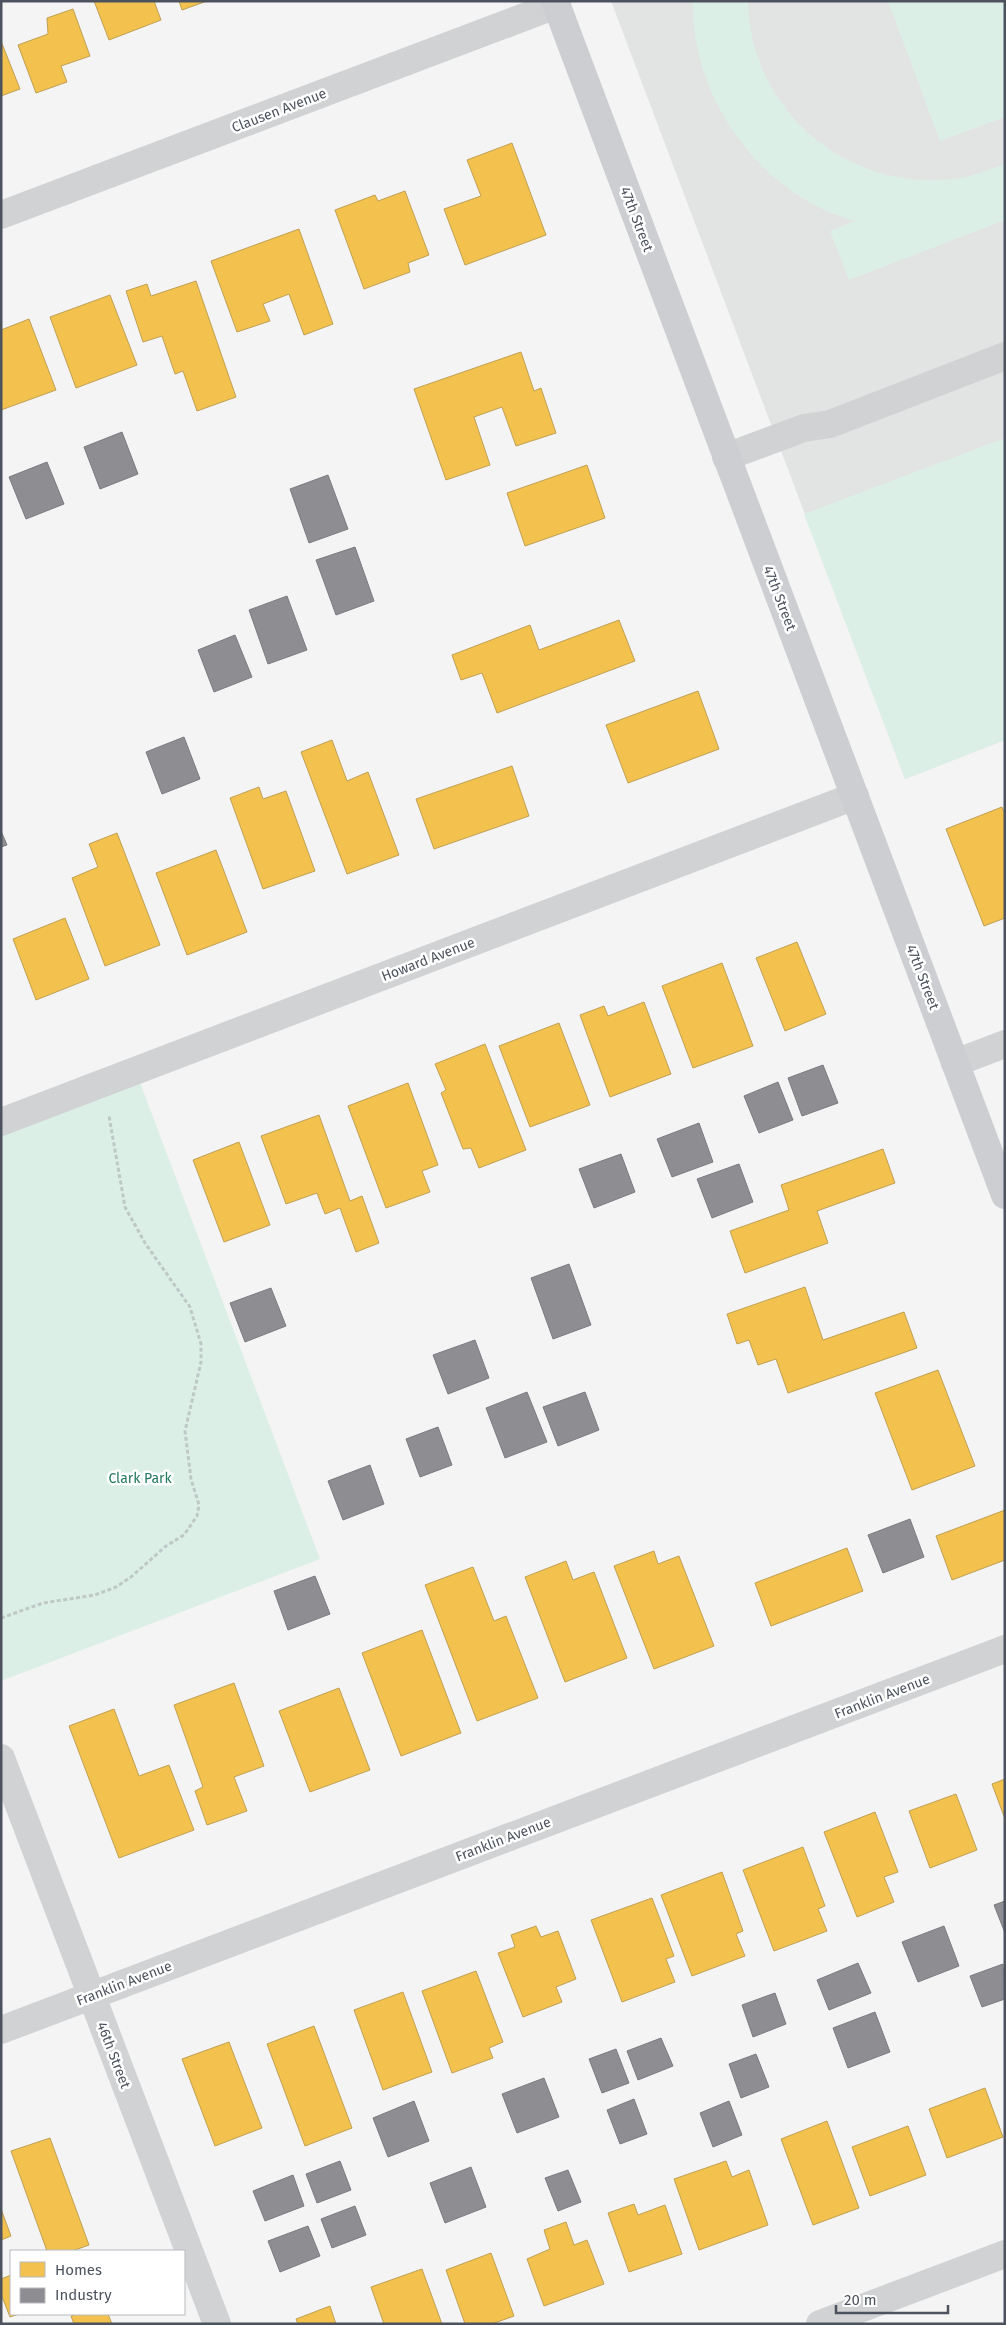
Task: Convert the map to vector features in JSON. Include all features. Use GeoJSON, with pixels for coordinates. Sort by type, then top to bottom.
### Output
{"type":"FeatureCollection","features":[{"type":"Feature","properties":{"kind":"main road","name":"47th Street"},"geometry":{"type":"LineString","coordinates":[[555,3],[1005,1195]]}},
{"type":"Feature","properties":{"kind":"street","name":"Clausen Avenue"},"geometry":{"type":"LineString","coordinates":[[1,215],[555,3]]}},
{"type":"Feature","properties":{"kind":"street"},"geometry":{"type":"LineString","coordinates":[[726,457],[804,428],[830,424],[1005,356]]}},
{"type":"Feature","properties":{"kind":"street","name":"Howard Avenue"},"geometry":{"type":"LineString","coordinates":[[1,1122],[855,796]]}},
{"type":"Feature","properties":{"kind":"street"},"geometry":{"type":"LineString","coordinates":[[955,1063],[1005,1044]]}},
{"type":"Feature","properties":{"kind":"street","name":"Franklin Avenue"},"geometry":{"type":"LineString","coordinates":[[1,2030],[1005,1649]]}},
{"type":"Feature","properties":{"kind":"street","name":"46th Street"},"geometry":{"type":"LineString","coordinates":[[1,1758],[217,2324]]}},
{"type":"Feature","properties":{"kind":"street"},"geometry":{"type":"LineString","coordinates":[[820,2324],[1005,2254]]}},
{"type":"Feature","properties":{"kind":"path"},"geometry":{"type":"LineString","coordinates":[[1,1618],[43,1603],[95,1595],[116,1587],[131,1577],[166,1546],[184,1535],[197,1516],[199,1505],[191,1479],[185,1431],[201,1362],[201,1344],[190,1307],[145,1243],[132,1223],[125,1207],[104,1083]]}},
{"type":"Feature","properties":{"kind":"shaded area"},"geometry":{"type":"Polygon","coordinates":[[[611,1],[1005,1],[1005,740],[905,779],[611,1]]]}},
{"type":"Feature","properties":{"kind":"green space"},"geometry":{"type":"Polygon","coordinates":[[[693,1],[748,1],[753,40],[766,76],[786,108],[811,135],[842,157],[876,172],[914,179],[960,178],[1005,164],[1005,220],[849,280],[830,231],[855,221],[821,208],[790,189],[762,166],[738,138],[719,107],[704,73],[696,38],[693,1]]]}},
{"type":"Feature","properties":{"kind":"green space"},"geometry":{"type":"Polygon","coordinates":[[[888,1],[1005,1],[1005,117],[940,141],[888,1]]]}},
{"type":"Feature","properties":{"kind":"green space"},"geometry":{"type":"Polygon","coordinates":[[[1005,438],[1005,740],[905,779],[804,514],[1005,438]]]}},
{"type":"Feature","properties":{"kind":"green space","name":"Clark Park"},"geometry":{"type":"Polygon","coordinates":[[[139,1080],[320,1559],[1,1681],[1,1132],[139,1080]]]}},
{"type":"Feature","properties":{"kind":"building: Homes"},"geometry":{"type":"Polygon","coordinates":[[[94,1],[154,1],[161,20],[109,40],[94,1]]]}},
{"type":"Feature","properties":{"kind":"building: Homes"},"geometry":{"type":"Polygon","coordinates":[[[179,1],[207,1],[182,10],[179,1]]]}},
{"type":"Feature","properties":{"kind":"building: Homes"},"geometry":{"type":"Polygon","coordinates":[[[73,9],[90,56],[61,66],[67,82],[36,93],[18,45],[48,34],[47,18],[73,9]]]}},
{"type":"Feature","properties":{"kind":"building: Homes"},"geometry":{"type":"Polygon","coordinates":[[[1,41],[20,89],[1,96],[1,41]]]}},
{"type":"Feature","properties":{"kind":"building: Homes"},"geometry":{"type":"Polygon","coordinates":[[[512,143],[546,235],[465,265],[444,209],[481,196],[467,160],[512,143]]]}},
{"type":"Feature","properties":{"kind":"building: Homes"},"geometry":{"type":"Polygon","coordinates":[[[405,191],[429,255],[408,263],[410,272],[364,289],[335,210],[375,195],[378,201],[405,191]]]}},
{"type":"Feature","properties":{"kind":"building: Homes"},"geometry":{"type":"Polygon","coordinates":[[[299,229],[333,324],[304,335],[289,294],[263,304],[270,321],[237,332],[211,261],[299,229]]]}},
{"type":"Feature","properties":{"kind":"building: Homes"},"geometry":{"type":"Polygon","coordinates":[[[196,281],[236,397],[197,411],[183,371],[175,374],[162,336],[143,342],[126,291],[147,284],[151,296],[196,281]]]}},
{"type":"Feature","properties":{"kind":"building: Homes"},"geometry":{"type":"Polygon","coordinates":[[[110,295],[137,365],[76,388],[50,317],[110,295]]]}},
{"type":"Feature","properties":{"kind":"building: Homes"},"geometry":{"type":"Polygon","coordinates":[[[29,319],[56,390],[1,410],[1,330],[29,319]]]}},
{"type":"Feature","properties":{"kind":"building: Homes"},"geometry":{"type":"Polygon","coordinates":[[[521,352],[534,391],[541,388],[556,433],[516,446],[502,407],[474,417],[490,465],[446,480],[414,389],[521,352]]]}},
{"type":"Feature","properties":{"kind":"building: Homes"},"geometry":{"type":"Polygon","coordinates":[[[587,465],[605,518],[525,546],[507,493],[587,465]]]}},
{"type":"Feature","properties":{"kind":"building: Homes"},"geometry":{"type":"Polygon","coordinates":[[[619,620],[635,661],[497,713],[482,673],[461,680],[452,655],[530,625],[539,650],[619,620]]]}},
{"type":"Feature","properties":{"kind":"building: Homes"},"geometry":{"type":"Polygon","coordinates":[[[698,691],[719,749],[628,783],[606,725],[698,691]]]}},
{"type":"Feature","properties":{"kind":"building: Homes"},"geometry":{"type":"Polygon","coordinates":[[[332,740],[347,781],[368,772],[399,855],[347,874],[301,752],[332,740]]]}},
{"type":"Feature","properties":{"kind":"building: Homes"},"geometry":{"type":"Polygon","coordinates":[[[512,766],[529,816],[434,849],[416,799],[512,766]]]}},
{"type":"Feature","properties":{"kind":"building: Homes"},"geometry":{"type":"Polygon","coordinates":[[[259,787],[263,799],[286,791],[315,871],[263,889],[230,798],[259,787]]]}},
{"type":"Feature","properties":{"kind":"building: Homes"},"geometry":{"type":"Polygon","coordinates":[[[1002,807],[1005,815],[1005,918],[984,926],[946,829],[1002,807]]]}},
{"type":"Feature","properties":{"kind":"building: Homes"},"geometry":{"type":"Polygon","coordinates":[[[117,833],[160,945],[105,966],[72,878],[98,867],[89,844],[117,833]]]}},
{"type":"Feature","properties":{"kind":"building: Homes"},"geometry":{"type":"Polygon","coordinates":[[[216,850],[247,932],[187,955],[156,873],[216,850]]]}},
{"type":"Feature","properties":{"kind":"building: Homes"},"geometry":{"type":"Polygon","coordinates":[[[65,918],[89,979],[36,1000],[13,939],[65,918]]]}},
{"type":"Feature","properties":{"kind":"building: Homes"},"geometry":{"type":"Polygon","coordinates":[[[797,942],[826,1014],[785,1031],[756,958],[797,942]]]}},
{"type":"Feature","properties":{"kind":"building: Homes"},"geometry":{"type":"Polygon","coordinates":[[[722,963],[753,1046],[693,1068],[662,986],[722,963]]]}},
{"type":"Feature","properties":{"kind":"building: Homes"},"geometry":{"type":"Polygon","coordinates":[[[644,1002],[671,1074],[610,1097],[580,1015],[604,1006],[608,1016],[644,1002]]]}},
{"type":"Feature","properties":{"kind":"building: Homes"},"geometry":{"type":"Polygon","coordinates":[[[559,1023],[590,1105],[530,1127],[499,1046],[559,1023]]]}},
{"type":"Feature","properties":{"kind":"building: Homes"},"geometry":{"type":"Polygon","coordinates":[[[485,1044],[526,1150],[479,1168],[471,1148],[463,1149],[441,1093],[446,1090],[435,1064],[485,1044]]]}},
{"type":"Feature","properties":{"kind":"building: Homes"},"geometry":{"type":"Polygon","coordinates":[[[408,1083],[438,1165],[422,1171],[430,1192],[386,1208],[348,1106],[408,1083]]]}},
{"type":"Feature","properties":{"kind":"building: Homes"},"geometry":{"type":"Polygon","coordinates":[[[319,1115],[350,1201],[362,1196],[379,1243],[356,1252],[340,1208],[325,1214],[317,1193],[286,1204],[261,1136],[319,1115]]]}},
{"type":"Feature","properties":{"kind":"building: Homes"},"geometry":{"type":"Polygon","coordinates":[[[239,1142],[270,1225],[224,1242],[193,1160],[239,1142]]]}},
{"type":"Feature","properties":{"kind":"building: Homes"},"geometry":{"type":"Polygon","coordinates":[[[883,1149],[895,1183],[817,1211],[828,1243],[745,1273],[730,1231],[789,1210],[781,1185],[883,1149]]]}},
{"type":"Feature","properties":{"kind":"building: Homes"},"geometry":{"type":"Polygon","coordinates":[[[805,1287],[823,1340],[904,1312],[917,1348],[788,1393],[776,1359],[758,1365],[749,1340],[737,1344],[727,1314],[805,1287]]]}},
{"type":"Feature","properties":{"kind":"building: Homes"},"geometry":{"type":"Polygon","coordinates":[[[938,1370],[975,1466],[912,1490],[875,1393],[938,1370]]]}},
{"type":"Feature","properties":{"kind":"building: Homes"},"geometry":{"type":"Polygon","coordinates":[[[1005,1510],[1005,1560],[952,1580],[936,1536],[1005,1510]]]}},
{"type":"Feature","properties":{"kind":"building: Homes"},"geometry":{"type":"Polygon","coordinates":[[[847,1548],[863,1591],[771,1626],[755,1583],[847,1548]]]}},
{"type":"Feature","properties":{"kind":"building: Homes"},"geometry":{"type":"Polygon","coordinates":[[[654,1551],[658,1564],[679,1556],[714,1646],[654,1669],[614,1566],[654,1551]]]}},
{"type":"Feature","properties":{"kind":"building: Homes"},"geometry":{"type":"Polygon","coordinates":[[[566,1561],[573,1580],[594,1572],[627,1658],[565,1682],[525,1577],[566,1561]]]}},
{"type":"Feature","properties":{"kind":"building: Homes"},"geometry":{"type":"Polygon","coordinates":[[[473,1567],[494,1621],[506,1616],[538,1698],[477,1721],[425,1585],[473,1567]]]}},
{"type":"Feature","properties":{"kind":"building: Homes"},"geometry":{"type":"Polygon","coordinates":[[[422,1630],[461,1733],[401,1756],[362,1653],[422,1630]]]}},
{"type":"Feature","properties":{"kind":"building: Homes"},"geometry":{"type":"Polygon","coordinates":[[[234,1683],[264,1766],[234,1777],[247,1811],[207,1825],[195,1791],[203,1787],[174,1705],[234,1683]]]}},
{"type":"Feature","properties":{"kind":"building: Homes"},"geometry":{"type":"Polygon","coordinates":[[[339,1688],[370,1770],[310,1792],[279,1711],[339,1688]]]}},
{"type":"Feature","properties":{"kind":"building: Homes"},"geometry":{"type":"Polygon","coordinates":[[[114,1709],[139,1776],[169,1765],[194,1830],[119,1858],[69,1726],[114,1709]]]}},
{"type":"Feature","properties":{"kind":"building: Homes"},"geometry":{"type":"Polygon","coordinates":[[[1005,1779],[1005,1819],[992,1784],[1005,1779]]]}},
{"type":"Feature","properties":{"kind":"building: Homes"},"geometry":{"type":"Polygon","coordinates":[[[956,1794],[977,1850],[930,1868],[909,1811],[956,1794]]]}},
{"type":"Feature","properties":{"kind":"building: Homes"},"geometry":{"type":"Polygon","coordinates":[[[875,1812],[898,1872],[884,1877],[894,1902],[857,1917],[824,1832],[875,1812]]]}},
{"type":"Feature","properties":{"kind":"building: Homes"},"geometry":{"type":"Polygon","coordinates":[[[803,1847],[825,1906],[818,1909],[827,1931],[774,1951],[743,1870],[803,1847]]]}},
{"type":"Feature","properties":{"kind":"building: Homes"},"geometry":{"type":"Polygon","coordinates":[[[722,1872],[743,1931],[736,1934],[745,1956],[692,1976],[661,1895],[722,1872]]]}},
{"type":"Feature","properties":{"kind":"building: Homes"},"geometry":{"type":"Polygon","coordinates":[[[652,1898],[674,1956],[666,1959],[675,1982],[622,2002],[591,1920],[652,1898]]]}},
{"type":"Feature","properties":{"kind":"building: Homes"},"geometry":{"type":"Polygon","coordinates":[[[536,1926],[541,1937],[558,1931],[576,1979],[556,1987],[562,2002],[523,2017],[498,1953],[515,1947],[511,1935],[536,1926]]]}},
{"type":"Feature","properties":{"kind":"building: Homes"},"geometry":{"type":"Polygon","coordinates":[[[476,1971],[503,2042],[489,2048],[493,2058],[452,2073],[422,1991],[476,1971]]]}},
{"type":"Feature","properties":{"kind":"building: Homes"},"geometry":{"type":"Polygon","coordinates":[[[403,1992],[432,2072],[383,2090],[354,2010],[403,1992]]]}},
{"type":"Feature","properties":{"kind":"building: Homes"},"geometry":{"type":"Polygon","coordinates":[[[314,2026],[352,2128],[305,2146],[267,2044],[314,2026]]]}},
{"type":"Feature","properties":{"kind":"building: Homes"},"geometry":{"type":"Polygon","coordinates":[[[229,2042],[262,2128],[215,2146],[182,2059],[229,2042]]]}},
{"type":"Feature","properties":{"kind":"building: Homes"},"geometry":{"type":"Polygon","coordinates":[[[985,2088],[1003,2137],[947,2158],[929,2109],[985,2088]]]}},
{"type":"Feature","properties":{"kind":"building: Homes"},"geometry":{"type":"Polygon","coordinates":[[[827,2121],[859,2208],[813,2225],[781,2139],[827,2121]]]}},
{"type":"Feature","properties":{"kind":"building: Homes"},"geometry":{"type":"Polygon","coordinates":[[[908,2126],[926,2175],[870,2196],[852,2147],[908,2126]]]}},
{"type":"Feature","properties":{"kind":"building: Homes"},"geometry":{"type":"Polygon","coordinates":[[[50,2138],[89,2245],[75,2250],[47,2250],[11,2151],[50,2138]]]}},
{"type":"Feature","properties":{"kind":"building: Homes"},"geometry":{"type":"Polygon","coordinates":[[[726,2161],[732,2177],[749,2170],[768,2225],[699,2250],[674,2179],[726,2161]]]}},
{"type":"Feature","properties":{"kind":"building: Homes"},"geometry":{"type":"Polygon","coordinates":[[[634,2204],[638,2215],[665,2205],[682,2254],[629,2272],[608,2213],[634,2204]]]}},
{"type":"Feature","properties":{"kind":"building: Homes"},"geometry":{"type":"Polygon","coordinates":[[[1,2209],[11,2236],[1,2240],[1,2209]]]}},
{"type":"Feature","properties":{"kind":"building: Homes"},"geometry":{"type":"Polygon","coordinates":[[[566,2222],[574,2245],[587,2240],[604,2284],[544,2306],[527,2259],[550,2249],[544,2230],[566,2222]]]}},
{"type":"Feature","properties":{"kind":"building: Homes"},"geometry":{"type":"Polygon","coordinates":[[[491,2253],[514,2316],[492,2324],[465,2324],[446,2270],[491,2253]]]}},
{"type":"Feature","properties":{"kind":"building: Homes"},"geometry":{"type":"Polygon","coordinates":[[[422,2269],[442,2324],[384,2324],[371,2287],[422,2269]]]}},
{"type":"Feature","properties":{"kind":"building: Homes"},"geometry":{"type":"Polygon","coordinates":[[[10,2275],[10,2315],[16,2315],[10,2317],[1,2294],[1,2279],[10,2275]]]}},
{"type":"Feature","properties":{"kind":"building: Homes"},"geometry":{"type":"Polygon","coordinates":[[[330,2306],[336,2324],[298,2324],[296,2319],[330,2306]]]}},
{"type":"Feature","properties":{"kind":"building: Homes"},"geometry":{"type":"Polygon","coordinates":[[[108,2315],[112,2324],[74,2324],[71,2316],[108,2315]]]}},
{"type":"Feature","properties":{"kind":"building: Industry"},"geometry":{"type":"Polygon","coordinates":[[[122,432],[138,474],[100,489],[84,447],[122,432]]]}},
{"type":"Feature","properties":{"kind":"building: Industry"},"geometry":{"type":"Polygon","coordinates":[[[47,462],[64,504],[26,519],[9,477],[47,462]]]}},
{"type":"Feature","properties":{"kind":"building: Industry"},"geometry":{"type":"Polygon","coordinates":[[[328,475],[348,529],[309,543],[290,489],[328,475]]]}},
{"type":"Feature","properties":{"kind":"building: Industry"},"geometry":{"type":"Polygon","coordinates":[[[355,547],[374,601],[336,615],[316,560],[355,547]]]}},
{"type":"Feature","properties":{"kind":"building: Industry"},"geometry":{"type":"Polygon","coordinates":[[[287,596],[307,650],[268,664],[249,610],[287,596]]]}},
{"type":"Feature","properties":{"kind":"building: Industry"},"geometry":{"type":"Polygon","coordinates":[[[235,635],[252,677],[214,692],[198,650],[235,635]]]}},
{"type":"Feature","properties":{"kind":"building: Industry"},"geometry":{"type":"Polygon","coordinates":[[[184,737],[200,779],[162,794],[146,752],[184,737]]]}},
{"type":"Feature","properties":{"kind":"building: Industry"},"geometry":{"type":"Polygon","coordinates":[[[1,831],[7,845],[1,847],[1,831]]]}},
{"type":"Feature","properties":{"kind":"building: Industry"},"geometry":{"type":"Polygon","coordinates":[[[823,1065],[838,1103],[802,1116],[788,1078],[823,1065]]]}},
{"type":"Feature","properties":{"kind":"building: Industry"},"geometry":{"type":"Polygon","coordinates":[[[778,1082],[793,1120],[759,1133],[744,1096],[778,1082]]]}},
{"type":"Feature","properties":{"kind":"building: Industry"},"geometry":{"type":"Polygon","coordinates":[[[699,1123],[713,1162],[672,1177],[657,1139],[699,1123]]]}},
{"type":"Feature","properties":{"kind":"building: Industry"},"geometry":{"type":"Polygon","coordinates":[[[621,1154],[635,1192],[594,1208],[579,1169],[621,1154]]]}},
{"type":"Feature","properties":{"kind":"building: Industry"},"geometry":{"type":"Polygon","coordinates":[[[739,1164],[753,1202],[712,1218],[697,1179],[739,1164]]]}},
{"type":"Feature","properties":{"kind":"building: Industry"},"geometry":{"type":"Polygon","coordinates":[[[569,1264],[591,1325],[553,1339],[531,1278],[569,1264]]]}},
{"type":"Feature","properties":{"kind":"building: Industry"},"geometry":{"type":"Polygon","coordinates":[[[271,1288],[286,1326],[245,1342],[230,1303],[271,1288]]]}},
{"type":"Feature","properties":{"kind":"building: Industry"},"geometry":{"type":"Polygon","coordinates":[[[475,1340],[489,1378],[448,1394],[433,1355],[475,1340]]]}},
{"type":"Feature","properties":{"kind":"building: Industry"},"geometry":{"type":"Polygon","coordinates":[[[527,1392],[547,1442],[505,1458],[486,1408],[527,1392]]]}},
{"type":"Feature","properties":{"kind":"building: Industry"},"geometry":{"type":"Polygon","coordinates":[[[585,1392],[599,1430],[558,1446],[543,1407],[585,1392]]]}},
{"type":"Feature","properties":{"kind":"building: Industry"},"geometry":{"type":"Polygon","coordinates":[[[438,1427],[452,1465],[420,1477],[406,1439],[438,1427]]]}},
{"type":"Feature","properties":{"kind":"building: Industry"},"geometry":{"type":"Polygon","coordinates":[[[370,1465],[384,1504],[343,1520],[328,1481],[370,1465]]]}},
{"type":"Feature","properties":{"kind":"building: Industry"},"geometry":{"type":"Polygon","coordinates":[[[910,1519],[924,1557],[883,1573],[868,1535],[910,1519]]]}},
{"type":"Feature","properties":{"kind":"building: Industry"},"geometry":{"type":"Polygon","coordinates":[[[315,1576],[330,1614],[288,1630],[274,1591],[315,1576]]]}},
{"type":"Feature","properties":{"kind":"building: Industry"},"geometry":{"type":"Polygon","coordinates":[[[1005,1901],[1005,1933],[994,1905],[1005,1901]]]}},
{"type":"Feature","properties":{"kind":"building: Industry"},"geometry":{"type":"Polygon","coordinates":[[[944,1926],[959,1966],[918,1982],[902,1942],[944,1926]]]}},
{"type":"Feature","properties":{"kind":"building: Industry"},"geometry":{"type":"Polygon","coordinates":[[[858,1963],[871,1993],[829,2010],[817,1980],[858,1963]]]}},
{"type":"Feature","properties":{"kind":"building: Industry"},"geometry":{"type":"Polygon","coordinates":[[[1003,1964],[1005,1999],[982,2007],[970,1976],[1003,1964]]]}},
{"type":"Feature","properties":{"kind":"building: Industry"},"geometry":{"type":"Polygon","coordinates":[[[775,1993],[786,2024],[753,2037],[742,2005],[775,1993]]]}},
{"type":"Feature","properties":{"kind":"building: Industry"},"geometry":{"type":"Polygon","coordinates":[[[875,2012],[890,2052],[848,2068],[833,2028],[875,2012]]]}},
{"type":"Feature","properties":{"kind":"building: Industry"},"geometry":{"type":"Polygon","coordinates":[[[661,2038],[673,2066],[638,2080],[627,2051],[661,2038]]]}},
{"type":"Feature","properties":{"kind":"building: Industry"},"geometry":{"type":"Polygon","coordinates":[[[616,2049],[629,2083],[602,2093],[589,2059],[616,2049]]]}},
{"type":"Feature","properties":{"kind":"building: Industry"},"geometry":{"type":"Polygon","coordinates":[[[756,2054],[769,2087],[741,2098],[729,2064],[756,2054]]]}},
{"type":"Feature","properties":{"kind":"building: Industry"},"geometry":{"type":"Polygon","coordinates":[[[544,2078],[559,2117],[517,2133],[502,2094],[544,2078]]]}},
{"type":"Feature","properties":{"kind":"building: Industry"},"geometry":{"type":"Polygon","coordinates":[[[634,2099],[647,2134],[620,2144],[607,2110],[634,2099]]]}},
{"type":"Feature","properties":{"kind":"building: Industry"},"geometry":{"type":"Polygon","coordinates":[[[414,2101],[429,2141],[388,2157],[373,2118],[414,2101]]]}},
{"type":"Feature","properties":{"kind":"building: Industry"},"geometry":{"type":"Polygon","coordinates":[[[729,2101],[742,2135],[713,2147],[700,2113],[729,2101]]]}},
{"type":"Feature","properties":{"kind":"building: Industry"},"geometry":{"type":"Polygon","coordinates":[[[340,2161],[351,2190],[317,2203],[306,2174],[340,2161]]]}},
{"type":"Feature","properties":{"kind":"building: Industry"},"geometry":{"type":"Polygon","coordinates":[[[471,2167],[486,2207],[445,2223],[430,2183],[471,2167]]]}},
{"type":"Feature","properties":{"kind":"building: Industry"},"geometry":{"type":"Polygon","coordinates":[[[568,2170],[581,2202],[558,2211],[545,2178],[568,2170]]]}},
{"type":"Feature","properties":{"kind":"building: Industry"},"geometry":{"type":"Polygon","coordinates":[[[293,2175],[304,2206],[265,2221],[253,2191],[293,2175]]]}},
{"type":"Feature","properties":{"kind":"building: Industry"},"geometry":{"type":"Polygon","coordinates":[[[355,2206],[366,2235],[332,2248],[321,2219],[355,2206]]]}},
{"type":"Feature","properties":{"kind":"building: Industry"},"geometry":{"type":"Polygon","coordinates":[[[308,2226],[320,2256],[280,2272],[268,2241],[308,2226]]]}}]}
